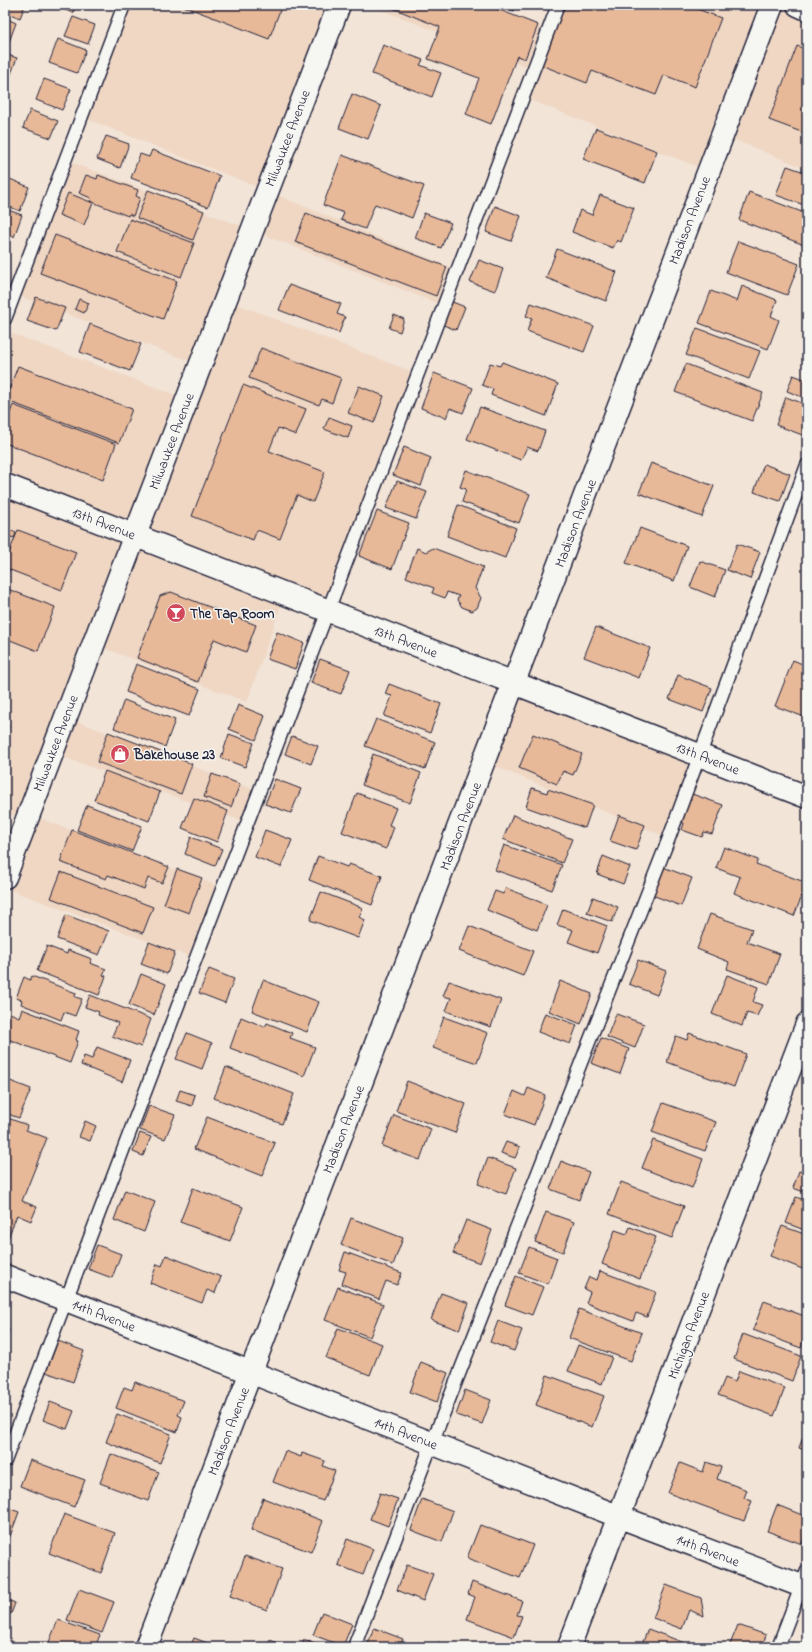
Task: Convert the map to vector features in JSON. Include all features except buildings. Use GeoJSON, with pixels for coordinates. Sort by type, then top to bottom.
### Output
{"type":"FeatureCollection","features":[{"type":"Feature","properties":{"kind":"street","name":"Milwaukee Avenue"},"geometry":{"type":"LineString","coordinates":[[5,877],[339,5]]}},
{"type":"Feature","properties":{"kind":"street","name":"Madison Avenue"},"geometry":{"type":"LineString","coordinates":[[146,1647],[772,5]]}},
{"type":"Feature","properties":{"kind":"street"},"geometry":{"type":"LineString","coordinates":[[798,5],[807,9]]}},
{"type":"Feature","properties":{"kind":"street","name":"13th Avenue"},"geometry":{"type":"LineString","coordinates":[[5,485],[807,797]]}},
{"type":"Feature","properties":{"kind":"street","name":"Michigan Avenue"},"geometry":{"type":"LineString","coordinates":[[570,1647],[807,1024]]}},
{"type":"Feature","properties":{"kind":"street","name":"14th Avenue"},"geometry":{"type":"LineString","coordinates":[[5,1276],[620,1517],[805,1582]]}},
{"type":"Feature","properties":{"kind":"lane"},"geometry":{"type":"LineString","coordinates":[[5,319],[124,5]]}},
{"type":"Feature","properties":{"kind":"lane"},"geometry":{"type":"LineString","coordinates":[[5,1461],[558,5]]}},
{"type":"Feature","properties":{"kind":"lane"},"geometry":{"type":"LineString","coordinates":[[354,1647],[432,1443],[669,838],[807,465]]}},
{"type":"Feature","properties":{"kind":"lane"},"geometry":{"type":"LineString","coordinates":[[778,1647],[805,1582]]}},
{"type":"Feature","properties":{"kind":"shaded area"},"geometry":{"type":"Polygon","coordinates":[[[124,5],[339,5],[267,191],[82,117],[124,5]]]}},
{"type":"Feature","properties":{"kind":"shaded area"},"geometry":{"type":"Polygon","coordinates":[[[369,5],[486,5],[548,30],[558,5],[807,5],[807,169],[722,135],[708,171],[523,97],[534,66],[523,65],[369,5]]]}},
{"type":"Feature","properties":{"kind":"shaded area"},"geometry":{"type":"Polygon","coordinates":[[[65,160],[252,230],[226,300],[418,374],[329,611],[285,594],[247,702],[93,644],[66,717],[260,792],[248,823],[52,753],[29,814],[223,888],[196,959],[5,888],[5,877],[26,821],[5,812],[5,331],[187,399],[200,365],[14,294],[65,160]]]}},
{"type":"Feature","properties":{"kind":"shaded area"},"geometry":{"type":"Polygon","coordinates":[[[267,191],[457,270],[444,306],[252,230],[267,191]]]}},
{"type":"Feature","properties":{"kind":"shaded area"},"geometry":{"type":"Polygon","coordinates":[[[514,683],[700,755],[669,838],[485,762],[514,683]]]}},
{"type":"Feature","properties":{"kind":"place","name":"The Tap Room"},"geometry":{"type":"Point","coordinates":[176,613]}},
{"type":"Feature","properties":{"kind":"place","name":"Bakehouse 23"},"geometry":{"type":"Point","coordinates":[120,754]}}]}
